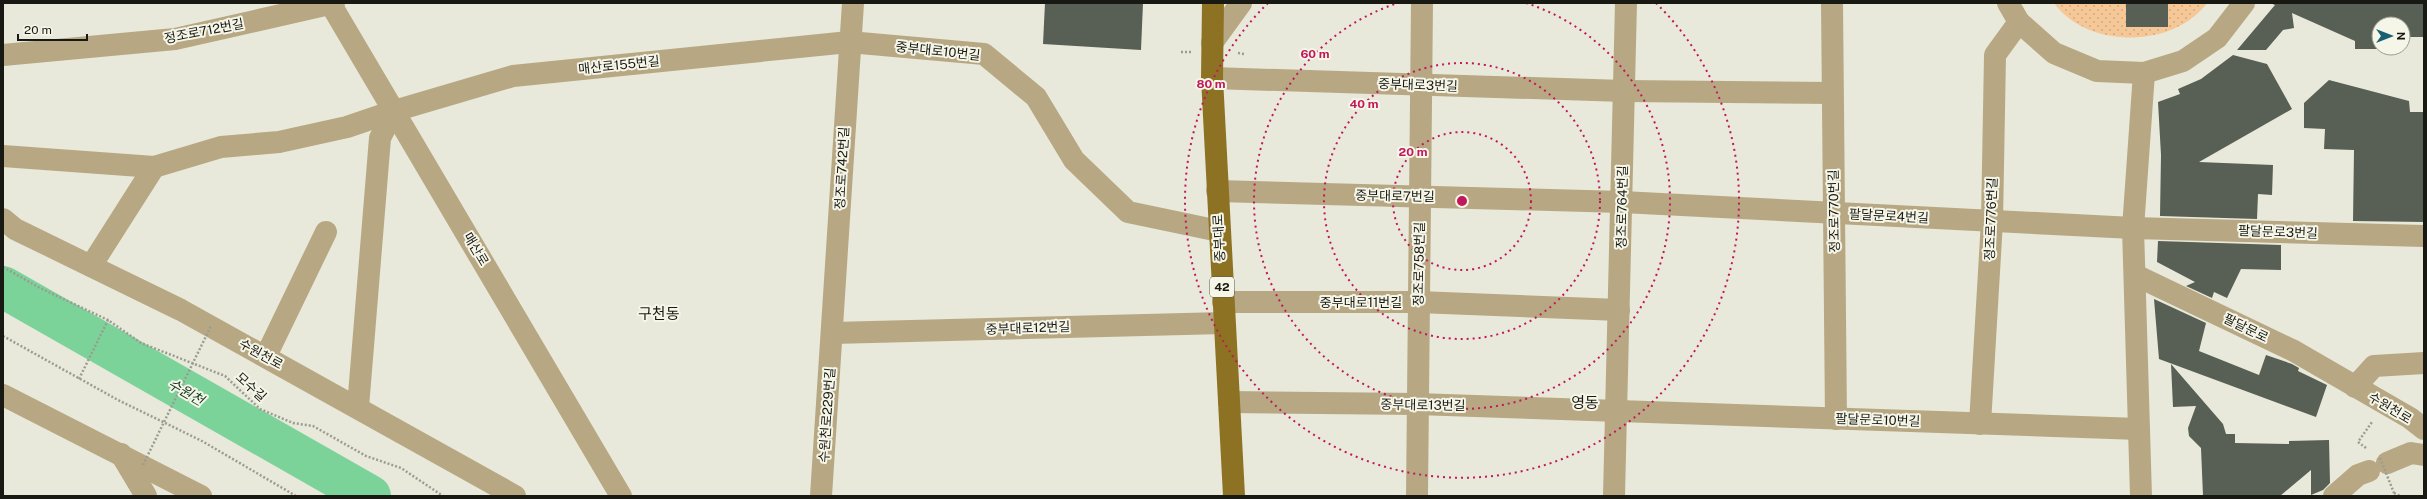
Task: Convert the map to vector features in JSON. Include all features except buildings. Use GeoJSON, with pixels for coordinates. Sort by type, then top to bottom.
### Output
{"type":"FeatureCollection","features":[{"type":"Feature","properties":{"kind":"main road"},"geometry":{"type":"LineString","coordinates":[[1198,3],[1212,43]]}},
{"type":"Feature","properties":{"kind":"main road","name":"중부대로"},"geometry":{"type":"LineString","coordinates":[[1213,3],[1212,78],[1218,231],[1234,496]]}},
{"type":"Feature","properties":{"kind":"street","name":"정조로712번길"},"geometry":{"type":"LineString","coordinates":[[3,55],[175,39],[332,3]]}},
{"type":"Feature","properties":{"kind":"street","name":"매산로"},"geometry":{"type":"LineString","coordinates":[[332,3],[621,496]]}},
{"type":"Feature","properties":{"kind":"street","name":"정조로742번길"},"geometry":{"type":"LineString","coordinates":[[833,333],[849,42],[853,3]]}},
{"type":"Feature","properties":{"kind":"street"},"geometry":{"type":"LineString","coordinates":[[1212,43],[1241,3]]}},
{"type":"Feature","properties":{"kind":"street","name":"정조로758번길"},"geometry":{"type":"LineString","coordinates":[[1417,496],[1422,3]]}},
{"type":"Feature","properties":{"kind":"street","name":"정조로764번길"},"geometry":{"type":"LineString","coordinates":[[1614,496],[1626,3]]}},
{"type":"Feature","properties":{"kind":"street","name":"정조로770번길"},"geometry":{"type":"LineString","coordinates":[[1832,3],[1836,419]]}},
{"type":"Feature","properties":{"kind":"street"},"geometry":{"type":"LineString","coordinates":[[2008,3],[2019,22],[2054,53],[2097,71],[2144,73],[2183,61],[2217,38],[2244,3]]}},
{"type":"Feature","properties":{"kind":"street","name":"정조로776번길"},"geometry":{"type":"LineString","coordinates":[[1980,424],[1992,221],[1995,55],[2019,22]]}},
{"type":"Feature","properties":{"kind":"street","name":"매산로155번길"},"geometry":{"type":"LineString","coordinates":[[154,167],[221,146],[278,142],[346,128],[394,111],[513,76],[849,42]]}},
{"type":"Feature","properties":{"kind":"street","name":"중부대로10번길"},"geometry":{"type":"LineString","coordinates":[[849,42],[984,54],[1036,97],[1074,160],[1128,212],[1218,231]]}},
{"type":"Feature","properties":{"kind":"street"},"geometry":{"type":"LineString","coordinates":[[2141,496],[2133,228],[2144,73]]}},
{"type":"Feature","properties":{"kind":"street","name":"중부대로3번길"},"geometry":{"type":"LineString","coordinates":[[1212,78],[1624,91],[1832,92]]}},
{"type":"Feature","properties":{"kind":"street"},"geometry":{"type":"LineString","coordinates":[[358,407],[380,138],[394,111]]}},
{"type":"Feature","properties":{"kind":"street"},"geometry":{"type":"LineString","coordinates":[[3,156],[154,167],[91,266]]}},
{"type":"Feature","properties":{"kind":"street","name":"중부대로7번길"},"geometry":{"type":"LineString","coordinates":[[1217,191],[1622,202]]}},
{"type":"Feature","properties":{"kind":"street","name":"팔달문로4번길"},"geometry":{"type":"LineString","coordinates":[[1622,202],[2133,228]]}},
{"type":"Feature","properties":{"kind":"street","name":"수원천로"},"geometry":{"type":"LineString","coordinates":[[3,219],[15,229],[211,326],[515,496]]}},
{"type":"Feature","properties":{"kind":"street","name":"팔달문로3번길"},"geometry":{"type":"LineString","coordinates":[[2133,228],[2424,236]]}},
{"type":"Feature","properties":{"kind":"street"},"geometry":{"type":"LineString","coordinates":[[266,356],[326,232]]}},
{"type":"Feature","properties":{"kind":"street","name":"팔달문로"},"geometry":{"type":"LineString","coordinates":[[2135,275],[2294,351],[2355,387]]}},
{"type":"Feature","properties":{"kind":"street","name":"중부대로11번길"},"geometry":{"type":"LineString","coordinates":[[1224,312],[1418,302],[1619,310]]}},
{"type":"Feature","properties":{"kind":"street","name":"중부대로12번길"},"geometry":{"type":"LineString","coordinates":[[833,333],[1224,312]]}},
{"type":"Feature","properties":{"kind":"street","name":"수원천로229번길"},"geometry":{"type":"LineString","coordinates":[[821,496],[833,333]]}},
{"type":"Feature","properties":{"kind":"street"},"geometry":{"type":"LineString","coordinates":[[2355,387],[2374,366],[2424,363]]}},
{"type":"Feature","properties":{"kind":"street","name":"수원천로"},"geometry":{"type":"LineString","coordinates":[[2355,387],[2410,418],[2424,429]]}},
{"type":"Feature","properties":{"kind":"street"},"geometry":{"type":"LineString","coordinates":[[3,395],[120,453],[201,496]]}},
{"type":"Feature","properties":{"kind":"street","name":"중부대로13번길"},"geometry":{"type":"LineString","coordinates":[[1229,402],[1417,404],[1617,412]]}},
{"type":"Feature","properties":{"kind":"street","name":"팔달문로10번길"},"geometry":{"type":"LineString","coordinates":[[1617,412],[2139,429]]}},
{"type":"Feature","properties":{"kind":"street"},"geometry":{"type":"LineString","coordinates":[[120,453],[146,496]]}},
{"type":"Feature","properties":{"kind":"street"},"geometry":{"type":"LineString","coordinates":[[2334,496],[2358,475],[2378,464],[2411,453],[2424,455]]}},
{"type":"Feature","properties":{"kind":"path"},"geometry":{"type":"LineString","coordinates":[[1238,53],[1244,54]]}},
{"type":"Feature","properties":{"kind":"path","name":"모수길"},"geometry":{"type":"LineString","coordinates":[[3,267],[40,288],[108,320],[141,343],[225,376],[260,409],[293,423],[313,426],[366,456],[401,468],[444,496]]}},
{"type":"Feature","properties":{"kind":"path"},"geometry":{"type":"LineString","coordinates":[[79,378],[108,320]]}},
{"type":"Feature","properties":{"kind":"path"},"geometry":{"type":"LineString","coordinates":[[143,465],[211,326]]}},
{"type":"Feature","properties":{"kind":"path"},"geometry":{"type":"LineString","coordinates":[[3,336],[79,378],[202,441],[296,496]]}},
{"type":"Feature","properties":{"kind":"path"},"geometry":{"type":"LineString","coordinates":[[2378,464],[2394,493],[2400,496]]}},
{"type":"Feature","properties":{"kind":"shaded area"},"geometry":{"type":"Polygon","coordinates":[[[2054,3],[2207,3],[2192,18],[2173,29],[2152,35],[2130,38],[2108,35],[2087,29],[2069,18],[2054,3]]]}},
{"type":"Feature","properties":{"kind":"waterway","name":"수원천"},"geometry":{"type":"LineString","coordinates":[[3,287],[370,496]]}},
{"type":"Feature","properties":{"kind":"district","name":"구천동"},"geometry":{"type":"Point","coordinates":[659,313]}},
{"type":"Feature","properties":{"kind":"district","name":"영동"},"geometry":{"type":"Point","coordinates":[1585,402]}}]}
